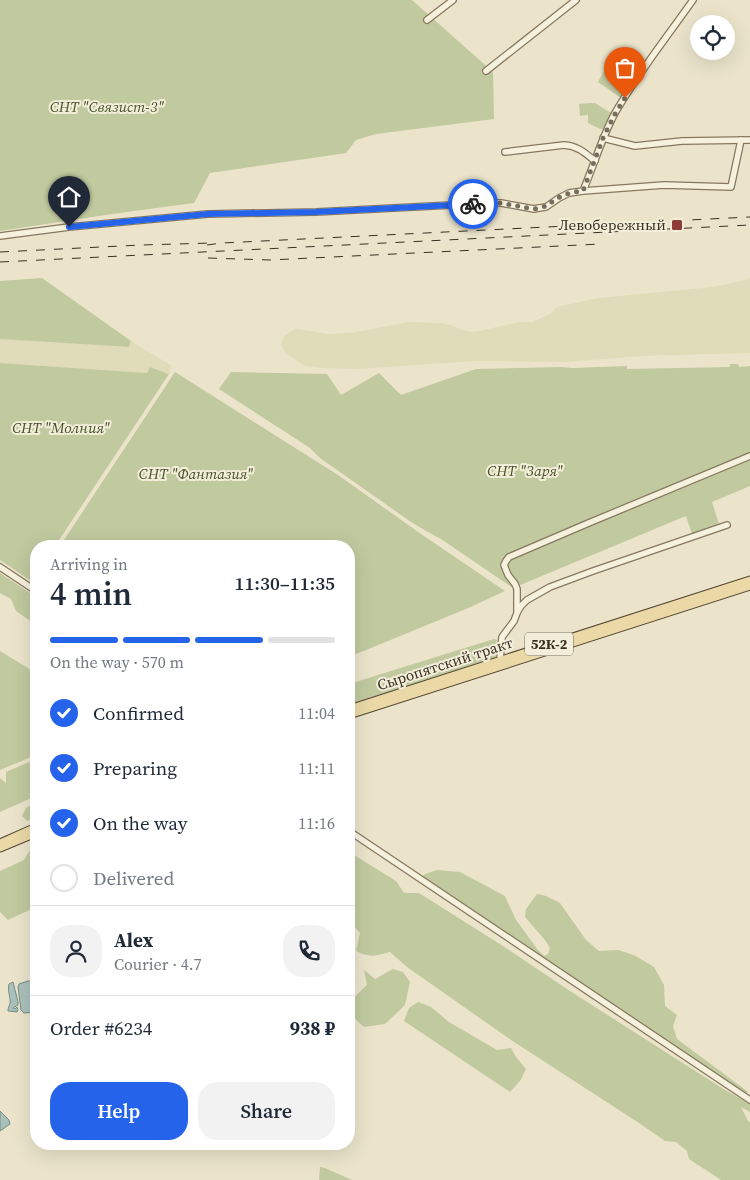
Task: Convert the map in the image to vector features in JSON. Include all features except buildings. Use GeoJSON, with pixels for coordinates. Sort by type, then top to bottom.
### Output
{"type":"FeatureCollection","features":[{"type":"Feature","properties":{"kind":"main road","name":"Сыропятский тракт"},"geometry":{"type":"LineString","coordinates":[[355,707],[750,580]]}},
{"type":"Feature","properties":{"kind":"main road","name":"Сыропятский тракт"},"geometry":{"type":"LineString","coordinates":[[355,713],[750,586]]}},
{"type":"Feature","properties":{"kind":"main road"},"geometry":{"type":"LineString","coordinates":[[0,843],[30,830]]}},
{"type":"Feature","properties":{"kind":"main road"},"geometry":{"type":"LineString","coordinates":[[0,848],[30,836]]}},
{"type":"Feature","properties":{"kind":"street"},"geometry":{"type":"LineString","coordinates":[[427,20],[454,0]]}},
{"type":"Feature","properties":{"kind":"street"},"geometry":{"type":"LineString","coordinates":[[486,71],[576,0]]}},
{"type":"Feature","properties":{"kind":"street"},"geometry":{"type":"LineString","coordinates":[[583,191],[603,138],[616,112],[691,1]]}},
{"type":"Feature","properties":{"kind":"street"},"geometry":{"type":"LineString","coordinates":[[603,138],[635,146],[682,141],[750,140]]}},
{"type":"Feature","properties":{"kind":"street"},"geometry":{"type":"LineString","coordinates":[[0,236],[78,226],[208,214],[307,212],[491,203],[534,209],[546,206],[568,193],[583,191],[664,185],[731,187],[741,140]]}},
{"type":"Feature","properties":{"kind":"street"},"geometry":{"type":"LineString","coordinates":[[505,152],[564,145],[580,148],[595,161]]}},
{"type":"Feature","properties":{"kind":"street"},"geometry":{"type":"LineString","coordinates":[[517,613],[517,589],[508,576],[504,565],[510,557],[750,456]]}},
{"type":"Feature","properties":{"kind":"street"},"geometry":{"type":"LineString","coordinates":[[500,660],[502,637],[514,621],[521,606],[527,600],[550,587],[727,525]]}},
{"type":"Feature","properties":{"kind":"street"},"geometry":{"type":"LineString","coordinates":[[0,566],[30,587]]}},
{"type":"Feature","properties":{"kind":"street"},"geometry":{"type":"LineString","coordinates":[[355,835],[750,1100]]}},
{"type":"Feature","properties":{"kind":"shaded area"},"geometry":{"type":"Polygon","coordinates":[[[750,277],[750,353],[642,356],[567,362],[476,361],[357,369],[305,366],[286,354],[281,344],[284,336],[295,329],[326,334],[351,333],[408,322],[441,323],[475,332],[519,322],[532,322],[550,314],[557,307],[598,298],[713,287],[745,280],[750,277]]]}},
{"type":"Feature","properties":{"kind":"shaded area"},"geometry":{"type":"Polygon","coordinates":[[[0,339],[129,347],[131,341],[172,366],[169,374],[150,367],[147,373],[0,363],[0,339]]]}},
{"type":"Feature","properties":{"kind":"green space","name":"СНТ \"Связист-3\""},"geometry":{"type":"Polygon","coordinates":[[[0,0],[412,0],[493,72],[494,119],[376,134],[356,140],[346,153],[210,173],[194,203],[0,231],[0,0]]]}},
{"type":"Feature","properties":{"kind":"green space"},"geometry":{"type":"Polygon","coordinates":[[[622,52],[639,62],[641,68],[621,98],[598,82],[611,58],[614,60],[622,52]]]}},
{"type":"Feature","properties":{"kind":"green space"},"geometry":{"type":"Polygon","coordinates":[[[595,103],[611,113],[603,129],[588,123],[588,115],[580,116],[579,104],[595,103]]]}},
{"type":"Feature","properties":{"kind":"green space"},"geometry":{"type":"Polygon","coordinates":[[[42,278],[131,341],[129,347],[0,339],[0,281],[42,278]]]}},
{"type":"Feature","properties":{"kind":"green space","name":"СНТ \"Молния\""},"geometry":{"type":"Polygon","coordinates":[[[0,363],[147,373],[150,367],[169,374],[59,540],[30,540],[30,580],[0,560],[0,363]]]}},
{"type":"Feature","properties":{"kind":"green space","name":"СНТ \"Заря\""},"geometry":{"type":"Polygon","coordinates":[[[730,364],[738,364],[739,367],[750,366],[750,486],[712,502],[719,524],[692,534],[686,516],[513,588],[441,539],[411,522],[320,458],[310,448],[219,389],[231,372],[327,374],[341,395],[379,373],[401,395],[476,369],[627,366],[627,369],[730,367],[730,364]]]}},
{"type":"Feature","properties":{"kind":"green space","name":"СНТ \"Фантазия\""},"geometry":{"type":"Polygon","coordinates":[[[175,372],[338,475],[505,591],[355,655],[355,540],[64,540],[175,372]]]}},
{"type":"Feature","properties":{"kind":"green space"},"geometry":{"type":"Polygon","coordinates":[[[0,573],[30,593],[30,621],[16,611],[11,599],[0,593],[0,573]]]}},
{"type":"Feature","properties":{"kind":"green space"},"geometry":{"type":"Polygon","coordinates":[[[494,639],[497,640],[498,654],[495,658],[355,703],[355,682],[494,639]]]}},
{"type":"Feature","properties":{"kind":"green space"},"geometry":{"type":"Polygon","coordinates":[[[0,651],[30,669],[30,758],[0,770],[0,651]]]}},
{"type":"Feature","properties":{"kind":"green space"},"geometry":{"type":"Polygon","coordinates":[[[30,762],[30,799],[0,812],[0,778],[6,783],[6,772],[30,762]]]}},
{"type":"Feature","properties":{"kind":"green space"},"geometry":{"type":"Polygon","coordinates":[[[30,806],[30,820],[27,821],[22,816],[26,808],[30,806]]]}},
{"type":"Feature","properties":{"kind":"green space"},"geometry":{"type":"Polygon","coordinates":[[[30,850],[30,910],[8,920],[0,912],[0,871],[24,860],[30,850]]]}},
{"type":"Feature","properties":{"kind":"green space"},"geometry":{"type":"Polygon","coordinates":[[[355,856],[396,881],[404,893],[419,893],[725,1090],[750,1104],[750,1112],[741,1107],[750,1122],[750,1180],[721,1180],[689,1159],[687,1151],[676,1142],[665,1141],[511,1040],[407,967],[390,952],[373,956],[356,951],[360,933],[355,927],[355,856]]]}},
{"type":"Feature","properties":{"kind":"green space"},"geometry":{"type":"Polygon","coordinates":[[[437,870],[460,872],[505,896],[516,920],[544,956],[548,954],[550,948],[525,917],[526,909],[537,894],[560,903],[586,940],[599,951],[618,950],[634,955],[654,967],[664,985],[665,1006],[677,1015],[673,1026],[677,1039],[747,1091],[749,1099],[420,879],[425,874],[437,870]]]}},
{"type":"Feature","properties":{"kind":"green space"},"geometry":{"type":"Polygon","coordinates":[[[393,969],[403,972],[410,982],[405,1005],[385,1024],[364,1027],[355,1019],[355,996],[367,985],[364,970],[375,979],[393,969]]]}},
{"type":"Feature","properties":{"kind":"green space"},"geometry":{"type":"Polygon","coordinates":[[[418,1002],[431,1007],[449,1022],[497,1050],[511,1048],[526,1069],[520,1081],[510,1092],[404,1021],[409,1008],[418,1002]]]}},
{"type":"Feature","properties":{"kind":"green space"},"geometry":{"type":"Polygon","coordinates":[[[320,1167],[325,1168],[352,1180],[319,1180],[320,1167]]]}},
{"type":"Feature","properties":{"kind":"water"},"geometry":{"type":"Polygon","coordinates":[[[30,981],[30,1012],[24,1013],[21,1010],[19,984],[30,981]]]}},
{"type":"Feature","properties":{"kind":"water"},"geometry":{"type":"Polygon","coordinates":[[[13,982],[18,1005],[13,1008],[17,1007],[17,1012],[8,1011],[10,1004],[9,984],[13,982]]]}},
{"type":"Feature","properties":{"kind":"water"},"geometry":{"type":"Polygon","coordinates":[[[0,1111],[9,1120],[10,1124],[0,1131],[0,1111]]]}},
{"type":"Feature","properties":{"kind":"railway"},"geometry":{"type":"LineString","coordinates":[[207,245],[750,217]]}},
{"type":"Feature","properties":{"kind":"railway"},"geometry":{"type":"LineString","coordinates":[[0,262],[750,225]]}},
{"type":"Feature","properties":{"kind":"railway"},"geometry":{"type":"LineString","coordinates":[[0,252],[212,243]]}},
{"type":"Feature","properties":{"kind":"railway"},"geometry":{"type":"LineString","coordinates":[[208,258],[270,260],[601,244]]}},
{"type":"Feature","properties":{"kind":"way so far"},"geometry":{"type":"LineString","coordinates":[[473,204],[514,204],[534,209],[546,206],[568,193],[583,191],[603,138],[625,98]]}},
{"type":"Feature","properties":{"kind":"place","name":"Левобережный"},"geometry":{"type":"Point","coordinates":[677,225]}},
{"type":"Feature","properties":{"kind":"route"},"geometry":{"type":"LineString","coordinates":[[69,227],[149,218],[208,214],[316,212],[473,204]]}}]}
